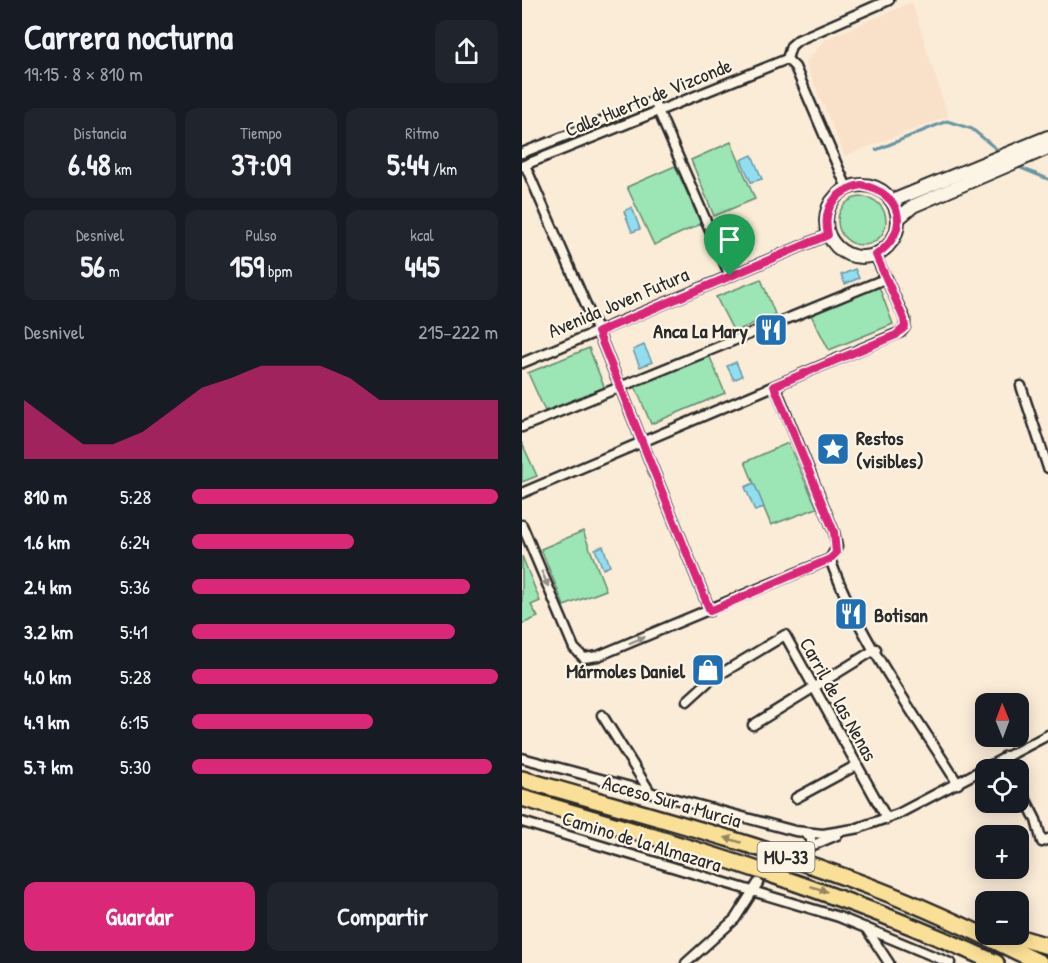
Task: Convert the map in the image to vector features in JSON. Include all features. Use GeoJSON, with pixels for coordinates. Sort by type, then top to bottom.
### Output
{"type":"FeatureCollection","features":[{"type":"Feature","properties":{"kind":"highway","name":"Acceso Sur a Murcia"},"geometry":{"type":"LineString","coordinates":[[522,779],[758,848],[874,888],[1040,963]]}},
{"type":"Feature","properties":{"kind":"highway","name":"Acceso Sur a Murcia"},"geometry":{"type":"LineString","coordinates":[[522,798],[816,888],[913,925],[996,963]]}},
{"type":"Feature","properties":{"kind":"highway"},"geometry":{"type":"LineString","coordinates":[[758,848],[847,870],[975,921]]}},
{"type":"Feature","properties":{"kind":"highway"},"geometry":{"type":"LineString","coordinates":[[1029,940],[1048,946]]}},
{"type":"Feature","properties":{"kind":"street"},"geometry":{"type":"LineString","coordinates":[[847,188],[795,67],[787,59],[791,46],[798,40],[889,0]]}},
{"type":"Feature","properties":{"kind":"street","name":"Calle Huerto de Vizconde"},"geometry":{"type":"LineString","coordinates":[[524,166],[787,59]]}},
{"type":"Feature","properties":{"kind":"street"},"geometry":{"type":"LineString","coordinates":[[522,153],[651,101],[655,102],[730,276]]}},
{"type":"Feature","properties":{"kind":"street"},"geometry":{"type":"LineString","coordinates":[[892,201],[1048,137]]}},
{"type":"Feature","properties":{"kind":"street"},"geometry":{"type":"LineString","coordinates":[[898,219],[892,201],[875,188],[861,185],[847,188],[838,194],[826,213],[828,235],[836,247],[848,255],[862,258],[876,255],[892,240],[898,219],[913,206],[1048,148]]}},
{"type":"Feature","properties":{"kind":"street"},"geometry":{"type":"LineString","coordinates":[[524,166],[598,332],[710,611]]}},
{"type":"Feature","properties":{"kind":"street","name":"Avenida Joven Futura"},"geometry":{"type":"LineString","coordinates":[[522,363],[828,235]]}},
{"type":"Feature","properties":{"kind":"street"},"geometry":{"type":"LineString","coordinates":[[522,493],[903,329],[904,319],[876,255]]}},
{"type":"Feature","properties":{"kind":"street"},"geometry":{"type":"LineString","coordinates":[[522,427],[887,278]]}},
{"type":"Feature","properties":{"kind":"street"},"geometry":{"type":"LineString","coordinates":[[774,386],[834,532],[833,556],[840,584],[876,650],[958,784]]}},
{"type":"Feature","properties":{"kind":"street"},"geometry":{"type":"LineString","coordinates":[[1021,386],[1048,468]]}},
{"type":"Feature","properties":{"kind":"street"},"geometry":{"type":"LineString","coordinates":[[522,525],[574,648],[582,657],[597,656],[710,611],[833,556]]}},
{"type":"Feature","properties":{"kind":"street","name":"Carril de las Nenas"},"geometry":{"type":"LineString","coordinates":[[687,701],[709,681],[785,635],[887,819]]}},
{"type":"Feature","properties":{"kind":"street"},"geometry":{"type":"LineString","coordinates":[[753,725],[876,650]]}},
{"type":"Feature","properties":{"kind":"street"},"geometry":{"type":"LineString","coordinates":[[602,715],[650,792]]}},
{"type":"Feature","properties":{"kind":"street"},"geometry":{"type":"LineString","coordinates":[[801,832],[809,836],[812,846],[887,819],[958,784],[1005,756],[1048,735]]}},
{"type":"Feature","properties":{"kind":"street"},"geometry":{"type":"LineString","coordinates":[[522,758],[801,832],[823,834],[860,828]]}},
{"type":"Feature","properties":{"kind":"street"},"geometry":{"type":"LineString","coordinates":[[796,798],[857,765]]}},
{"type":"Feature","properties":{"kind":"street"},"geometry":{"type":"LineString","coordinates":[[1029,806],[1036,820],[1042,842],[1048,839]]}},
{"type":"Feature","properties":{"kind":"street","name":"Camino de la Almazara"},"geometry":{"type":"LineString","coordinates":[[522,822],[866,927],[950,963]]}},
{"type":"Feature","properties":{"kind":"street"},"geometry":{"type":"LineString","coordinates":[[686,963],[735,919],[758,883]]}},
{"type":"Feature","properties":{"kind":"street"},"geometry":{"type":"LineString","coordinates":[[866,927],[889,963]]}},
{"type":"Feature","properties":{"kind":"shaded area"},"geometry":{"type":"Polygon","coordinates":[[[912,2],[948,116],[845,156],[805,63],[826,39],[912,2]]]}},
{"type":"Feature","properties":{"kind":"green space"},"geometry":{"type":"Polygon","coordinates":[[[731,142],[755,199],[714,216],[691,160],[731,142]]]}},
{"type":"Feature","properties":{"kind":"green space"},"geometry":{"type":"Polygon","coordinates":[[[675,166],[701,224],[654,245],[627,187],[675,166]]]}},
{"type":"Feature","properties":{"kind":"green space"},"geometry":{"type":"Polygon","coordinates":[[[862,197],[879,204],[886,221],[879,238],[862,245],[845,238],[838,221],[845,204],[862,197]]]}},
{"type":"Feature","properties":{"kind":"green space"},"geometry":{"type":"Polygon","coordinates":[[[761,279],[775,314],[734,332],[716,297],[761,279]]]}},
{"type":"Feature","properties":{"kind":"green space"},"geometry":{"type":"Polygon","coordinates":[[[878,284],[893,324],[829,350],[810,313],[878,284]]]}},
{"type":"Feature","properties":{"kind":"green space"},"geometry":{"type":"Polygon","coordinates":[[[589,348],[605,389],[545,411],[528,373],[589,348]]]}},
{"type":"Feature","properties":{"kind":"green space"},"geometry":{"type":"Polygon","coordinates":[[[709,355],[725,393],[651,424],[635,386],[709,355]]]}},
{"type":"Feature","properties":{"kind":"green space"},"geometry":{"type":"Polygon","coordinates":[[[522,443],[537,476],[522,482],[522,443]]]}},
{"type":"Feature","properties":{"kind":"green space"},"geometry":{"type":"Polygon","coordinates":[[[788,443],[817,508],[771,525],[745,462],[788,443]]]}},
{"type":"Feature","properties":{"kind":"green space"},"geometry":{"type":"Polygon","coordinates":[[[583,531],[606,590],[564,606],[541,549],[583,531]]]}},
{"type":"Feature","properties":{"kind":"green space"},"geometry":{"type":"Polygon","coordinates":[[[522,556],[540,601],[531,605],[538,617],[522,624],[522,556]]]}},
{"type":"Feature","properties":{"kind":"water"},"geometry":{"type":"Polygon","coordinates":[[[752,155],[762,179],[751,182],[741,160],[752,155]]]}},
{"type":"Feature","properties":{"kind":"water"},"geometry":{"type":"Polygon","coordinates":[[[632,207],[640,229],[632,232],[624,211],[632,207]]]}},
{"type":"Feature","properties":{"kind":"water"},"geometry":{"type":"Polygon","coordinates":[[[855,269],[859,278],[845,284],[841,275],[855,269]]]}},
{"type":"Feature","properties":{"kind":"water"},"geometry":{"type":"Polygon","coordinates":[[[644,345],[652,362],[640,367],[633,350],[644,345]]]}},
{"type":"Feature","properties":{"kind":"water"},"geometry":{"type":"Polygon","coordinates":[[[736,362],[742,376],[734,380],[727,366],[736,362]]]}},
{"type":"Feature","properties":{"kind":"water"},"geometry":{"type":"Polygon","coordinates":[[[754,483],[764,507],[755,511],[745,487],[754,483]]]}},
{"type":"Feature","properties":{"kind":"water"},"geometry":{"type":"Polygon","coordinates":[[[603,546],[610,566],[603,569],[595,549],[603,546]]]}},
{"type":"Feature","properties":{"kind":"waterway"},"geometry":{"type":"LineString","coordinates":[[876,150],[947,121],[972,129],[1000,152]]}},
{"type":"Feature","properties":{"kind":"waterway"},"geometry":{"type":"LineString","coordinates":[[1021,168],[1048,179]]}},
{"type":"Feature","properties":{"kind":"tunnel"},"geometry":{"type":"LineString","coordinates":[[768,875],[811,846]]}},
{"type":"Feature","properties":{"kind":"place","name":"Anca La Mary"},"geometry":{"type":"Point","coordinates":[771,330]}},
{"type":"Feature","properties":{"kind":"place","name":"Restos (visibles)"},"geometry":{"type":"Point","coordinates":[833,449]}},
{"type":"Feature","properties":{"kind":"place","name":"Botisan"},"geometry":{"type":"Point","coordinates":[851,614]}},
{"type":"Feature","properties":{"kind":"place","name":"Mármoles Daniel"},"geometry":{"type":"Point","coordinates":[708,670]}},
{"type":"Feature","properties":{"kind":"route"},"geometry":{"type":"LineString","coordinates":[[861,185],[875,188],[885,193],[896,210],[898,219],[896,234],[888,247],[876,255],[904,319],[905,323],[901,332],[774,386],[834,532],[837,541],[836,553],[830,559],[710,611],[598,332],[730,276],[828,235],[826,213],[838,194],[847,188],[861,185]]}}]}
